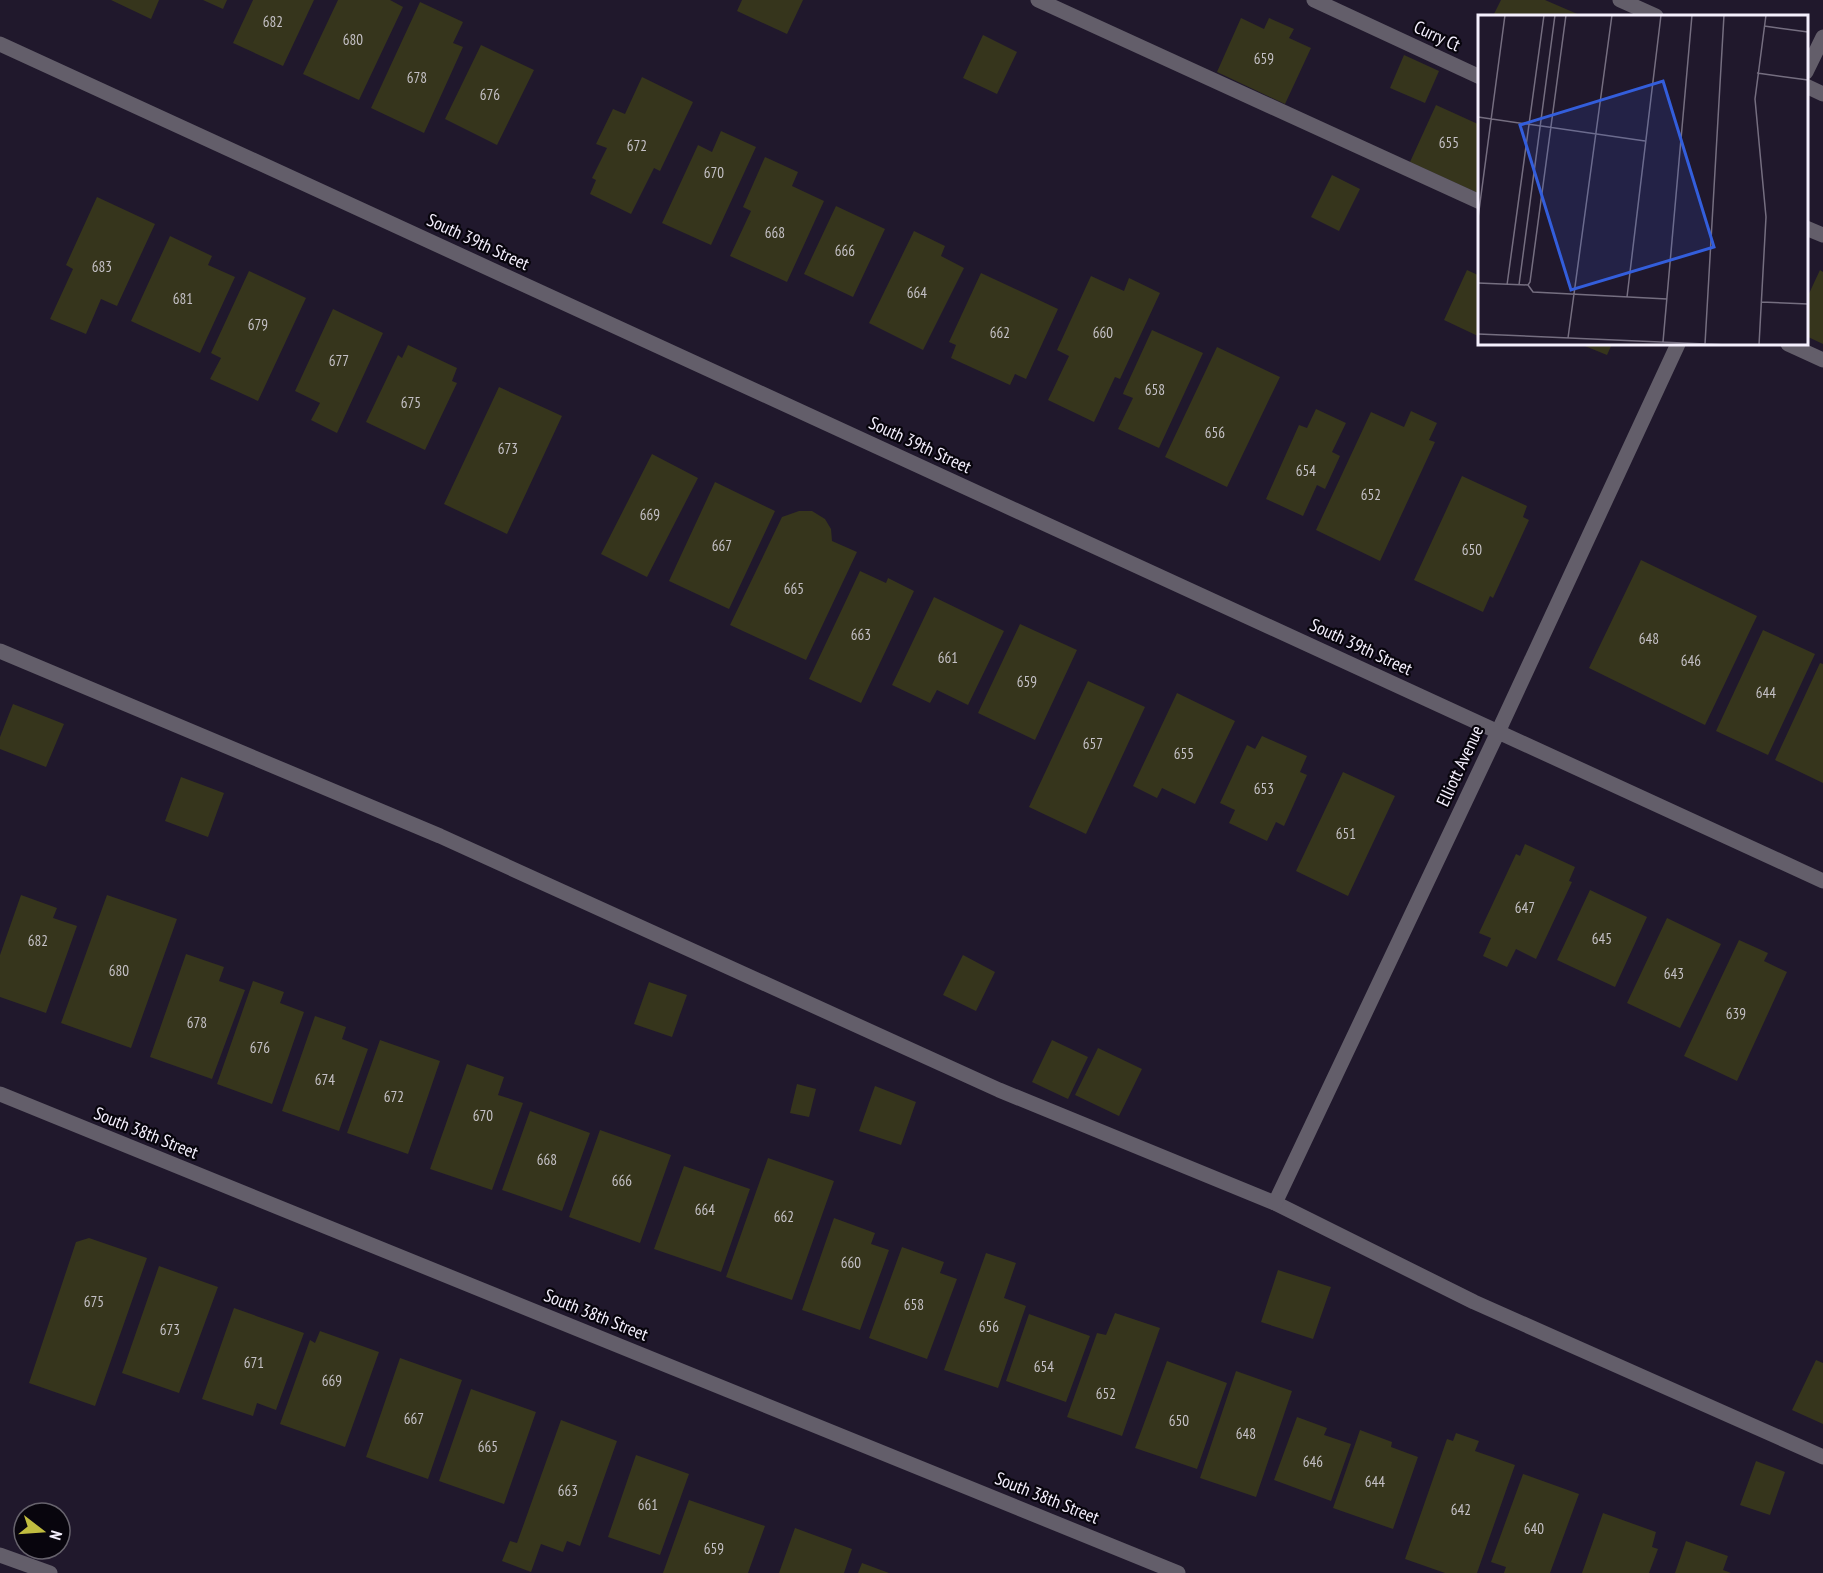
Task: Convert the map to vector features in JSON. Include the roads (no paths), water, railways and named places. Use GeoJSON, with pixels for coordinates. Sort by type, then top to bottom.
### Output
{"type":"FeatureCollection","features":[{"type":"Feature","properties":{"kind":"street"},"geometry":{"type":"LineString","coordinates":[[1038,0],[1478,202]]}},
{"type":"Feature","properties":{"kind":"street","name":"Curry Ct"},"geometry":{"type":"LineString","coordinates":[[1314,0],[1478,77]]}},
{"type":"Feature","properties":{"kind":"street"},"geometry":{"type":"LineString","coordinates":[[1620,0],[1654,15]]}},
{"type":"Feature","properties":{"kind":"street"},"geometry":{"type":"LineString","coordinates":[[1808,68],[1823,37]]}},
{"type":"Feature","properties":{"kind":"street","name":"South 39th Street"},"geometry":{"type":"LineString","coordinates":[[0,44],[1823,881]]}},
{"type":"Feature","properties":{"kind":"street"},"geometry":{"type":"LineString","coordinates":[[1808,87],[1823,94]]}},
{"type":"Feature","properties":{"kind":"street"},"geometry":{"type":"LineString","coordinates":[[1808,229],[1823,235]]}},
{"type":"Feature","properties":{"kind":"street","name":"Elliott Avenue"},"geometry":{"type":"LineString","coordinates":[[1275,1203],[1498,732],[1678,345]]}},
{"type":"Feature","properties":{"kind":"street"},"geometry":{"type":"LineString","coordinates":[[1790,345],[1823,360]]}},
{"type":"Feature","properties":{"kind":"street"},"geometry":{"type":"LineString","coordinates":[[0,651],[440,836],[999,1090],[1275,1203],[1474,1302],[1823,1457]]}},
{"type":"Feature","properties":{"kind":"street","name":"South 38th Street"},"geometry":{"type":"LineString","coordinates":[[0,1094],[1178,1573]]}},
{"type":"Feature","properties":{"kind":"street"},"geometry":{"type":"LineString","coordinates":[[0,1555],[50,1573]]}}]}
